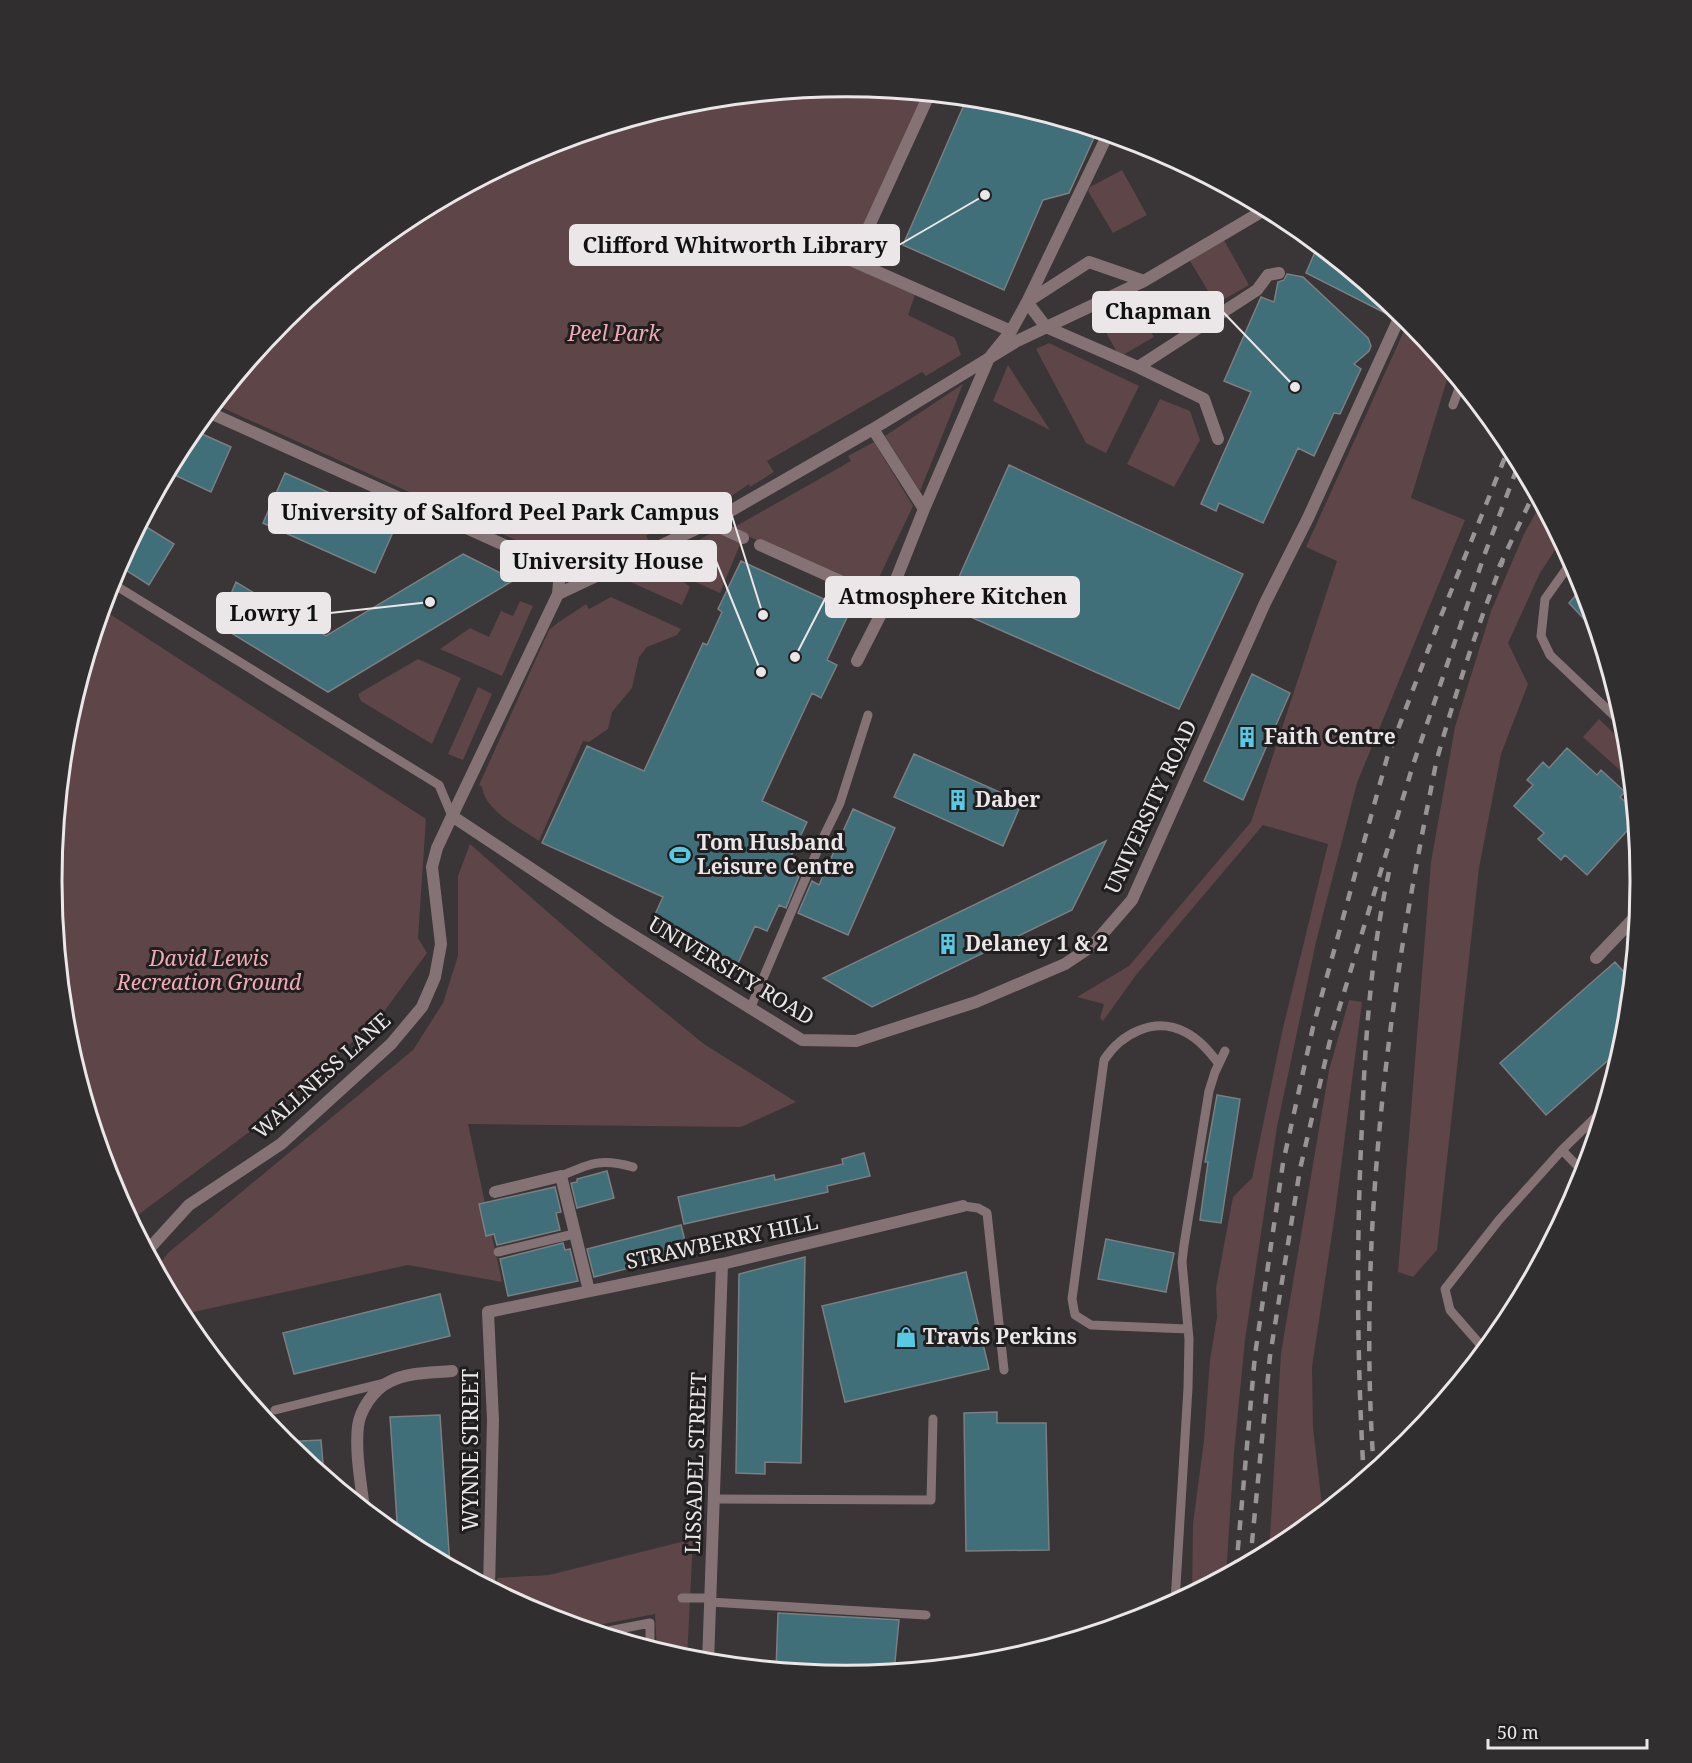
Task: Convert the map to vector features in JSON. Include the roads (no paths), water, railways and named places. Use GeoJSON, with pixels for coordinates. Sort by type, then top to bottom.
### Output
{"type":"FeatureCollection","features":[{"type":"Feature","properties":{"kind":"street"},"geometry":{"type":"LineString","coordinates":[[925,102],[853,261],[1011,331]]}},
{"type":"Feature","properties":{"kind":"street"},"geometry":{"type":"LineString","coordinates":[[858,661],[887,602],[989,358],[1011,331],[1027,302],[1104,141]]}},
{"type":"Feature","properties":{"kind":"street"},"geometry":{"type":"LineString","coordinates":[[558,594],[713,520],[873,429],[1017,341],[1144,280],[1257,214]]}},
{"type":"Feature","properties":{"kind":"street"},"geometry":{"type":"LineString","coordinates":[[1027,302],[1089,262],[1144,280]]}},
{"type":"Feature","properties":{"kind":"street"},"geometry":{"type":"LineString","coordinates":[[1138,367],[1257,290],[1268,275],[1279,273]]}},
{"type":"Feature","properties":{"kind":"street"},"geometry":{"type":"LineString","coordinates":[[1027,302],[1046,327],[1204,399],[1218,439]]}},
{"type":"Feature","properties":{"kind":"street","name":"UNIVERSITY ROAD"},"geometry":{"type":"LineString","coordinates":[[452,816],[610,921],[802,1040],[856,1041],[976,1002],[1065,964],[1092,945],[1132,900],[1265,603],[1313,507],[1397,323]]}},
{"type":"Feature","properties":{"kind":"street"},"geometry":{"type":"LineString","coordinates":[[216,415],[562,566],[558,594]]}},
{"type":"Feature","properties":{"kind":"street"},"geometry":{"type":"LineString","coordinates":[[873,429],[924,509]]}},
{"type":"Feature","properties":{"kind":"street"},"geometry":{"type":"LineString","coordinates":[[713,520],[719,527],[742,537]]}},
{"type":"Feature","properties":{"kind":"street"},"geometry":{"type":"LineString","coordinates":[[760,545],[887,602]]}},
{"type":"Feature","properties":{"kind":"street","name":"WALLNESS LANE"},"geometry":{"type":"LineString","coordinates":[[152,1246],[189,1205],[289,1137],[392,1044],[423,1007],[435,977],[441,944],[432,867],[436,848],[558,594]]}},
{"type":"Feature","properties":{"kind":"street"},"geometry":{"type":"LineString","coordinates":[[1596,958],[1629,923]]}},
{"type":"Feature","properties":{"kind":"street"},"geometry":{"type":"LineString","coordinates":[[495,1192],[561,1176],[589,1291]]}},
{"type":"Feature","properties":{"kind":"street","name":"STRAWBERRY HILL"},"geometry":{"type":"LineString","coordinates":[[488,1312],[722,1264],[963,1206]]}},
{"type":"Feature","properties":{"kind":"street","name":"LISSADEL STREET"},"geometry":{"type":"LineString","coordinates":[[708,1653],[722,1264]]}},
{"type":"Feature","properties":{"kind":"street","name":"WYNNE STREET"},"geometry":{"type":"LineString","coordinates":[[488,1312],[493,1420],[489,1580]]}},
{"type":"Feature","properties":{"kind":"street"},"geometry":{"type":"LineString","coordinates":[[362,1499],[358,1425],[363,1410],[375,1392],[387,1382],[402,1377],[452,1371]]}},
{"type":"Feature","properties":{"kind":"lane"},"geometry":{"type":"LineString","coordinates":[[1453,405],[1458,391]]}},
{"type":"Feature","properties":{"kind":"lane"},"geometry":{"type":"LineString","coordinates":[[1566,570],[1545,598],[1541,636],[1550,655],[1612,714]]}},
{"type":"Feature","properties":{"kind":"lane"},"geometry":{"type":"LineString","coordinates":[[119,587],[439,786],[452,816]]}},
{"type":"Feature","properties":{"kind":"lane"},"geometry":{"type":"LineString","coordinates":[[750,1009],[840,802],[868,715]]}},
{"type":"Feature","properties":{"kind":"lane"},"geometry":{"type":"LineString","coordinates":[[1188,1329],[1091,1325],[1080,1321],[1075,1315],[1072,1299],[1104,1060],[1124,1037],[1145,1027],[1165,1026],[1195,1038],[1219,1064]]}},
{"type":"Feature","properties":{"kind":"lane"},"geometry":{"type":"LineString","coordinates":[[1177,1592],[1188,1388],[1188,1329],[1182,1262],[1209,1091],[1225,1051]]}},
{"type":"Feature","properties":{"kind":"lane"},"geometry":{"type":"LineString","coordinates":[[1479,1343],[1450,1310],[1445,1289],[1499,1221],[1562,1150],[1594,1119]]}},
{"type":"Feature","properties":{"kind":"lane"},"geometry":{"type":"LineString","coordinates":[[1562,1150],[1577,1166]]}},
{"type":"Feature","properties":{"kind":"lane"},"geometry":{"type":"LineString","coordinates":[[561,1176],[592,1162],[617,1162],[633,1167]]}},
{"type":"Feature","properties":{"kind":"lane"},"geometry":{"type":"LineString","coordinates":[[963,1206],[978,1208],[987,1213],[1004,1370]]}},
{"type":"Feature","properties":{"kind":"lane"},"geometry":{"type":"LineString","coordinates":[[498,1252],[574,1234]]}},
{"type":"Feature","properties":{"kind":"lane"},"geometry":{"type":"LineString","coordinates":[[275,1410],[387,1382]]}},
{"type":"Feature","properties":{"kind":"lane"},"geometry":{"type":"LineString","coordinates":[[714,1499],[931,1500],[933,1419]]}},
{"type":"Feature","properties":{"kind":"lane"},"geometry":{"type":"LineString","coordinates":[[681,1598],[926,1615]]}},
{"type":"Feature","properties":{"kind":"lane"},"geometry":{"type":"LineString","coordinates":[[614,1630],[650,1623],[650,1641]]}},
{"type":"Feature","properties":{"kind":"railway"},"geometry":{"type":"LineString","coordinates":[[1237,1562],[1255,1355],[1283,1163],[1313,1027],[1387,758],[1505,457]]}},
{"type":"Feature","properties":{"kind":"railway"},"geometry":{"type":"LineString","coordinates":[[1251,1553],[1270,1356],[1300,1169],[1332,1032],[1413,765],[1484,556],[1515,473]]}},
{"type":"Feature","properties":{"kind":"railway"},"geometry":{"type":"LineString","coordinates":[[1499,567],[1531,500]]}},
{"type":"Feature","properties":{"kind":"railway"},"geometry":{"type":"LineString","coordinates":[[1373,1461],[1370,1406],[1370,1273],[1379,1139],[1393,1007],[1411,894],[1437,759],[1468,658],[1503,560]]}},
{"type":"Feature","properties":{"kind":"railway"},"geometry":{"type":"LineString","coordinates":[[1364,1470],[1358,1303],[1363,1093],[1374,963],[1390,867]]}},
{"type":"Feature","properties":{"kind":"place","name":"Clifford Whitworth Library"},"geometry":{"type":"Point","coordinates":[985,195]}},
{"type":"Feature","properties":{"kind":"place","name":"Chapman"},"geometry":{"type":"Point","coordinates":[1295,387]}},
{"type":"Feature","properties":{"kind":"place","name":"Lowry 1"},"geometry":{"type":"Point","coordinates":[430,602]}},
{"type":"Feature","properties":{"kind":"place","name":"University of Salford Peel Park Campus"},"geometry":{"type":"Point","coordinates":[763,615]}},
{"type":"Feature","properties":{"kind":"place","name":"Atmosphere Kitchen"},"geometry":{"type":"Point","coordinates":[795,657]}},
{"type":"Feature","properties":{"kind":"place","name":"University House"},"geometry":{"type":"Point","coordinates":[761,672]}},
{"type":"Feature","properties":{"kind":"place","name":"Faith Centre"},"geometry":{"type":"Point","coordinates":[1247,737]}},
{"type":"Feature","properties":{"kind":"place","name":"Daber"},"geometry":{"type":"Point","coordinates":[958,800]}},
{"type":"Feature","properties":{"kind":"place","name":"Tom Husband Leisure Centre"},"geometry":{"type":"Point","coordinates":[680,855]}},
{"type":"Feature","properties":{"kind":"place","name":"Delaney 1 & 2"},"geometry":{"type":"Point","coordinates":[948,944]}},
{"type":"Feature","properties":{"kind":"place","name":"Travis Perkins"},"geometry":{"type":"Point","coordinates":[906,1337]}},
{"type":"Feature","properties":{"kind":"park label","name":"Peel Park"},"geometry":{"type":"Point","coordinates":[614,334]}},
{"type":"Feature","properties":{"kind":"park label","name":"David Lewis Recreation Ground"},"geometry":{"type":"Point","coordinates":[209,971]}}]}
